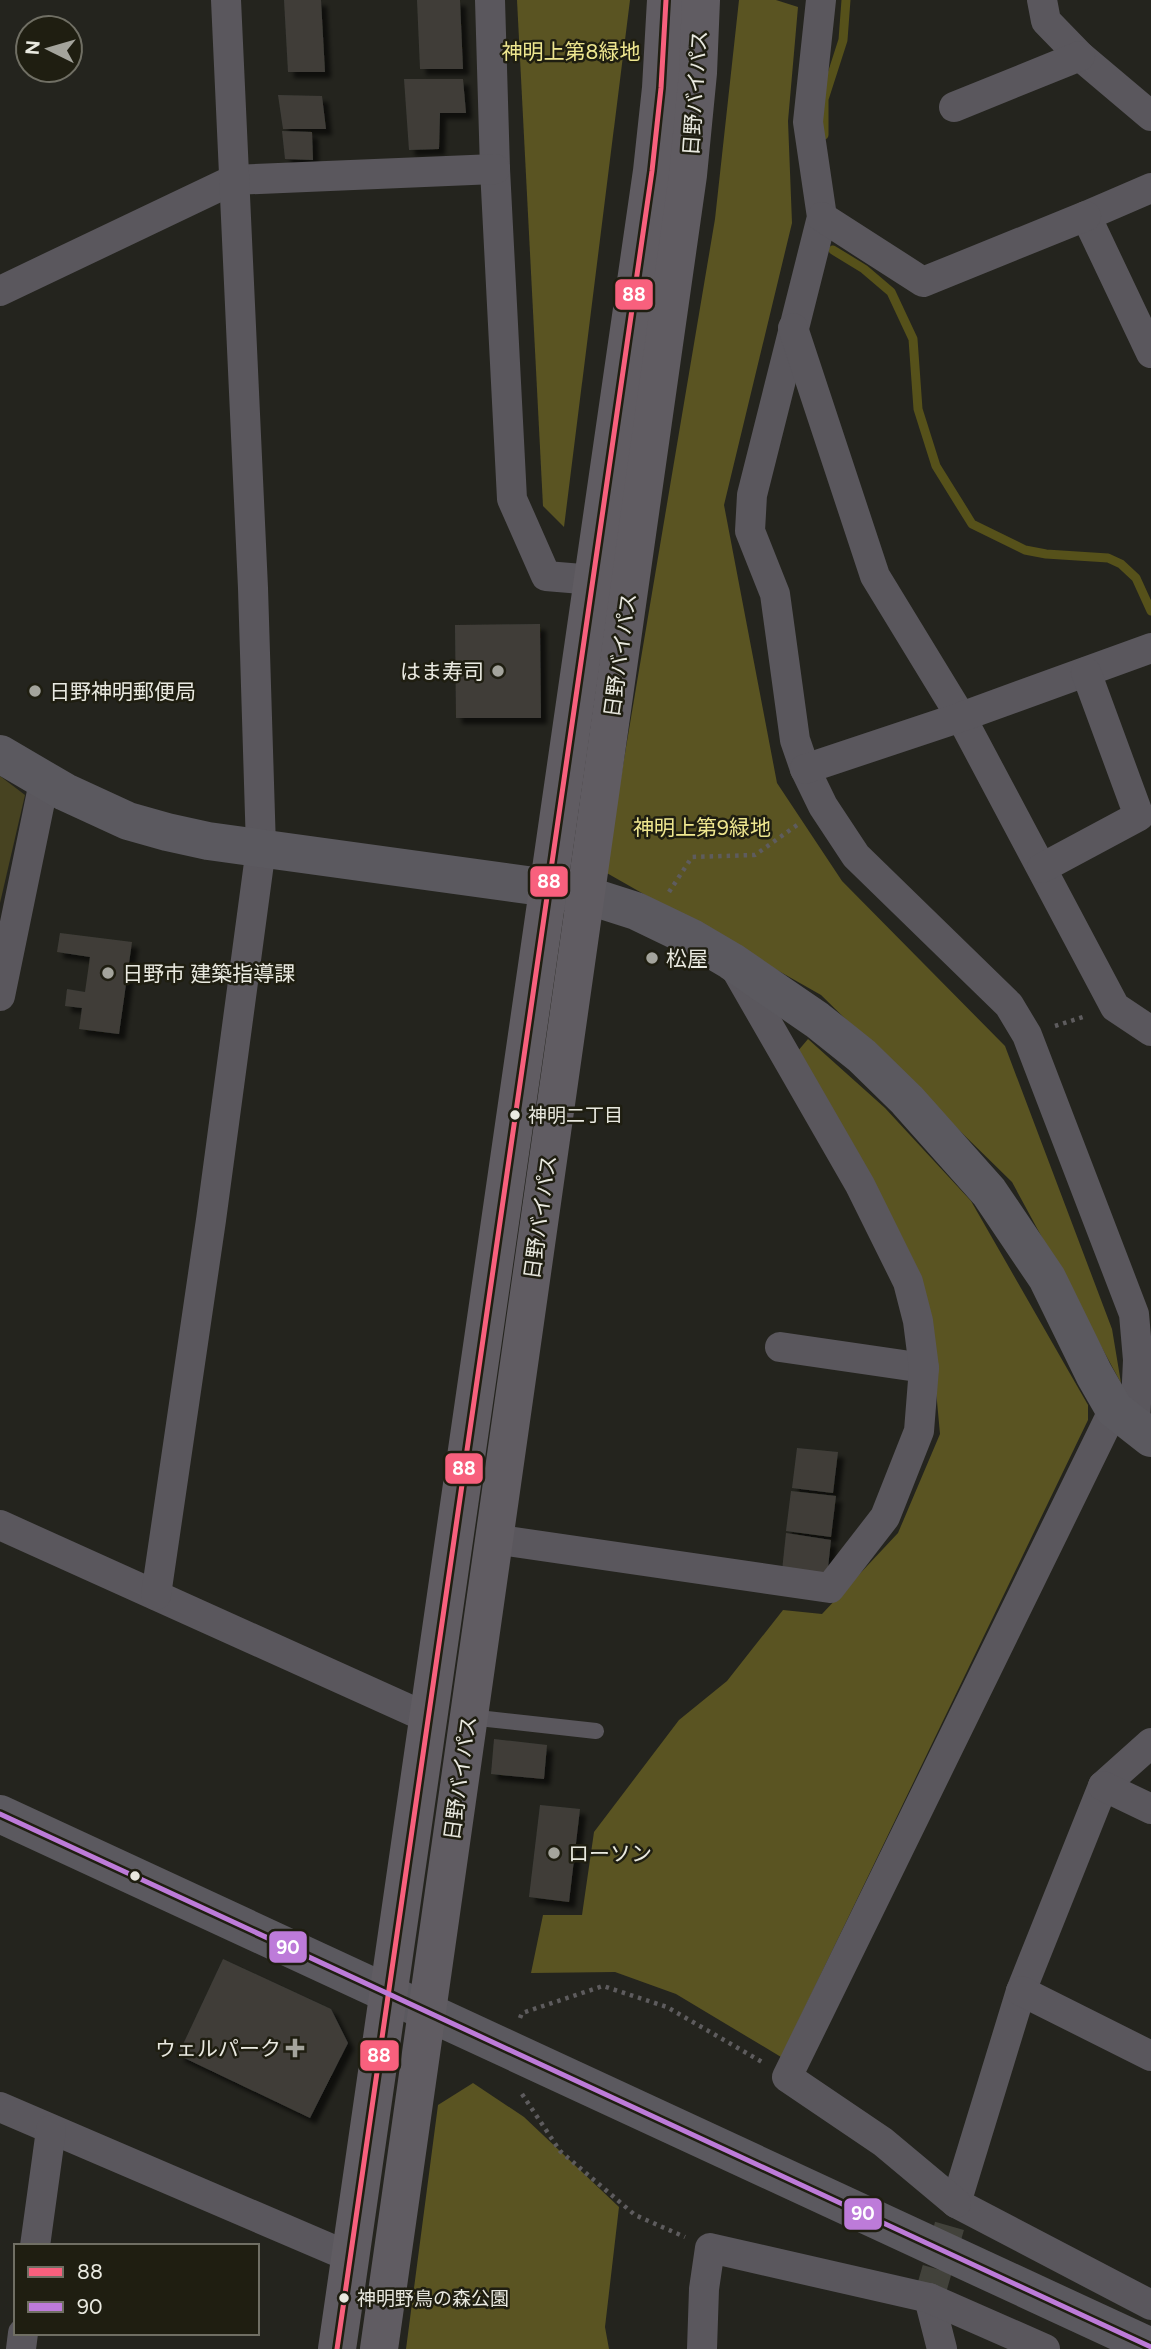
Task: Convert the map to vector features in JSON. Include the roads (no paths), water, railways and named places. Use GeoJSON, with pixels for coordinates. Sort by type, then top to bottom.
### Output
{"type":"FeatureCollection","features":[{"type":"Feature","properties":{"kind":"highway","name":"日野バイパス"},"geometry":{"type":"LineString","coordinates":[[379,2349],[688,175],[680,72],[666,0]]}},
{"type":"Feature","properties":{"kind":"highway","name":"日野バイパス"},"geometry":{"type":"LineString","coordinates":[[337,2349],[652,171],[701,0]]}},
{"type":"Feature","properties":{"kind":"street"},"geometry":{"type":"LineString","coordinates":[[156,1595],[211,1220],[261,848],[253,588],[226,0]]}},
{"type":"Feature","properties":{"kind":"street"},"geometry":{"type":"LineString","coordinates":[[491,0],[495,169],[512,499],[546,576],[594,580]]}},
{"type":"Feature","properties":{"kind":"street"},"geometry":{"type":"LineString","coordinates":[[821,0],[808,122],[822,217],[752,495],[750,531],[775,594],[795,740],[805,769],[823,806],[856,856],[1009,1005],[1027,1035],[1134,1314],[1138,1360],[1134,1424],[787,2077],[883,2141],[956,2203],[1151,2305]]}},
{"type":"Feature","properties":{"kind":"street"},"geometry":{"type":"LineString","coordinates":[[1042,0],[1046,21],[1080,56],[1151,116]]}},
{"type":"Feature","properties":{"kind":"street"},"geometry":{"type":"LineString","coordinates":[[954,107],[1080,56]]}},
{"type":"Feature","properties":{"kind":"street"},"geometry":{"type":"LineString","coordinates":[[0,291],[233,180],[495,169]]}},
{"type":"Feature","properties":{"kind":"street"},"geometry":{"type":"LineString","coordinates":[[822,217],[923,282],[1151,188]]}},
{"type":"Feature","properties":{"kind":"street"},"geometry":{"type":"LineString","coordinates":[[1086,216],[1151,353]]}},
{"type":"Feature","properties":{"kind":"street"},"geometry":{"type":"LineString","coordinates":[[793,328],[875,576],[961,717],[1115,1007],[1151,1031]]}},
{"type":"Feature","properties":{"kind":"street"},"geometry":{"type":"LineString","coordinates":[[805,769],[961,717],[1151,648]]}},
{"type":"Feature","properties":{"kind":"street"},"geometry":{"type":"LineString","coordinates":[[1042,868],[1139,816],[1086,672]]}},
{"type":"Feature","properties":{"kind":"street"},"geometry":{"type":"LineString","coordinates":[[0,754],[44,782],[128,821],[208,841],[586,895],[652,917],[731,961],[817,1020],[862,1056],[907,1100],[989,1192],[1047,1278],[1094,1374],[1134,1424]]}},
{"type":"Feature","properties":{"kind":"street"},"geometry":{"type":"LineString","coordinates":[[0,996],[44,782]]}},
{"type":"Feature","properties":{"kind":"street"},"geometry":{"type":"LineString","coordinates":[[494,1539],[830,1588],[885,1517],[919,1431],[924,1368],[918,1321],[908,1282],[860,1185],[731,961]]}},
{"type":"Feature","properties":{"kind":"street"},"geometry":{"type":"LineString","coordinates":[[780,1347],[924,1368]]}},
{"type":"Feature","properties":{"kind":"street"},"geometry":{"type":"LineString","coordinates":[[0,1525],[428,1718]]}},
{"type":"Feature","properties":{"kind":"street"},"geometry":{"type":"LineString","coordinates":[[956,2203],[1021,1991],[1103,1786],[1151,1743]]}},
{"type":"Feature","properties":{"kind":"street"},"geometry":{"type":"LineString","coordinates":[[1103,1786],[1151,1809]]}},
{"type":"Feature","properties":{"kind":"street"},"geometry":{"type":"LineString","coordinates":[[0,1814],[1151,2347]]}},
{"type":"Feature","properties":{"kind":"street"},"geometry":{"type":"LineString","coordinates":[[1021,1991],[1151,2056]]}},
{"type":"Feature","properties":{"kind":"street"},"geometry":{"type":"LineString","coordinates":[[0,2107],[350,2257]]}},
{"type":"Feature","properties":{"kind":"street"},"geometry":{"type":"LineString","coordinates":[[35,2244],[51,2130]]}},
{"type":"Feature","properties":{"kind":"street"},"geometry":{"type":"LineString","coordinates":[[702,2349],[704,2289],[710,2248],[929,2298],[1045,2349]]}},
{"type":"Feature","properties":{"kind":"street"},"geometry":{"type":"LineString","coordinates":[[929,2298],[942,2349]]}},
{"type":"Feature","properties":{"kind":"lane"},"geometry":{"type":"LineString","coordinates":[[469,1717],[596,1731]]}},
{"type":"Feature","properties":{"kind":"waterway"},"geometry":{"type":"LineString","coordinates":[[824,135],[824,99],[843,40],[846,0]]}},
{"type":"Feature","properties":{"kind":"waterway"},"geometry":{"type":"LineString","coordinates":[[833,250],[864,269],[891,292],[913,339],[918,409],[936,466],[972,524],[1025,550],[1108,558],[1121,564],[1136,578],[1151,611]]}},
{"type":"Feature","properties":{"kind":"tunnel"},"geometry":{"type":"LineString","coordinates":[[929,2298],[956,2203]]}},
{"type":"Feature","properties":{"kind":"place","name":"はま寿司"},"geometry":{"type":"Point","coordinates":[498,671]}},
{"type":"Feature","properties":{"kind":"place","name":"日野神明郵便局"},"geometry":{"type":"Point","coordinates":[35,691]}},
{"type":"Feature","properties":{"kind":"place","name":"松屋"},"geometry":{"type":"Point","coordinates":[652,958]}},
{"type":"Feature","properties":{"kind":"place","name":"日野市 建築指導課"},"geometry":{"type":"Point","coordinates":[108,973]}},
{"type":"Feature","properties":{"kind":"place","name":"神明二丁目"},"geometry":{"type":"Point","coordinates":[515,1115]}},
{"type":"Feature","properties":{"kind":"place","name":"ローソン"},"geometry":{"type":"Point","coordinates":[554,1853]}},
{"type":"Feature","properties":{"kind":"place","name":"ウェルパーク"},"geometry":{"type":"Point","coordinates":[295,2048]}},
{"type":"Feature","properties":{"kind":"place","name":"神明野鳥の森公園"},"geometry":{"type":"Point","coordinates":[344,2298]}},
{"type":"Feature","properties":{"kind":"park label","name":"神明上第8緑地"},"geometry":{"type":"Point","coordinates":[571,51]}},
{"type":"Feature","properties":{"kind":"park label","name":"神明上第9緑地"},"geometry":{"type":"Point","coordinates":[702,827]}}]}
